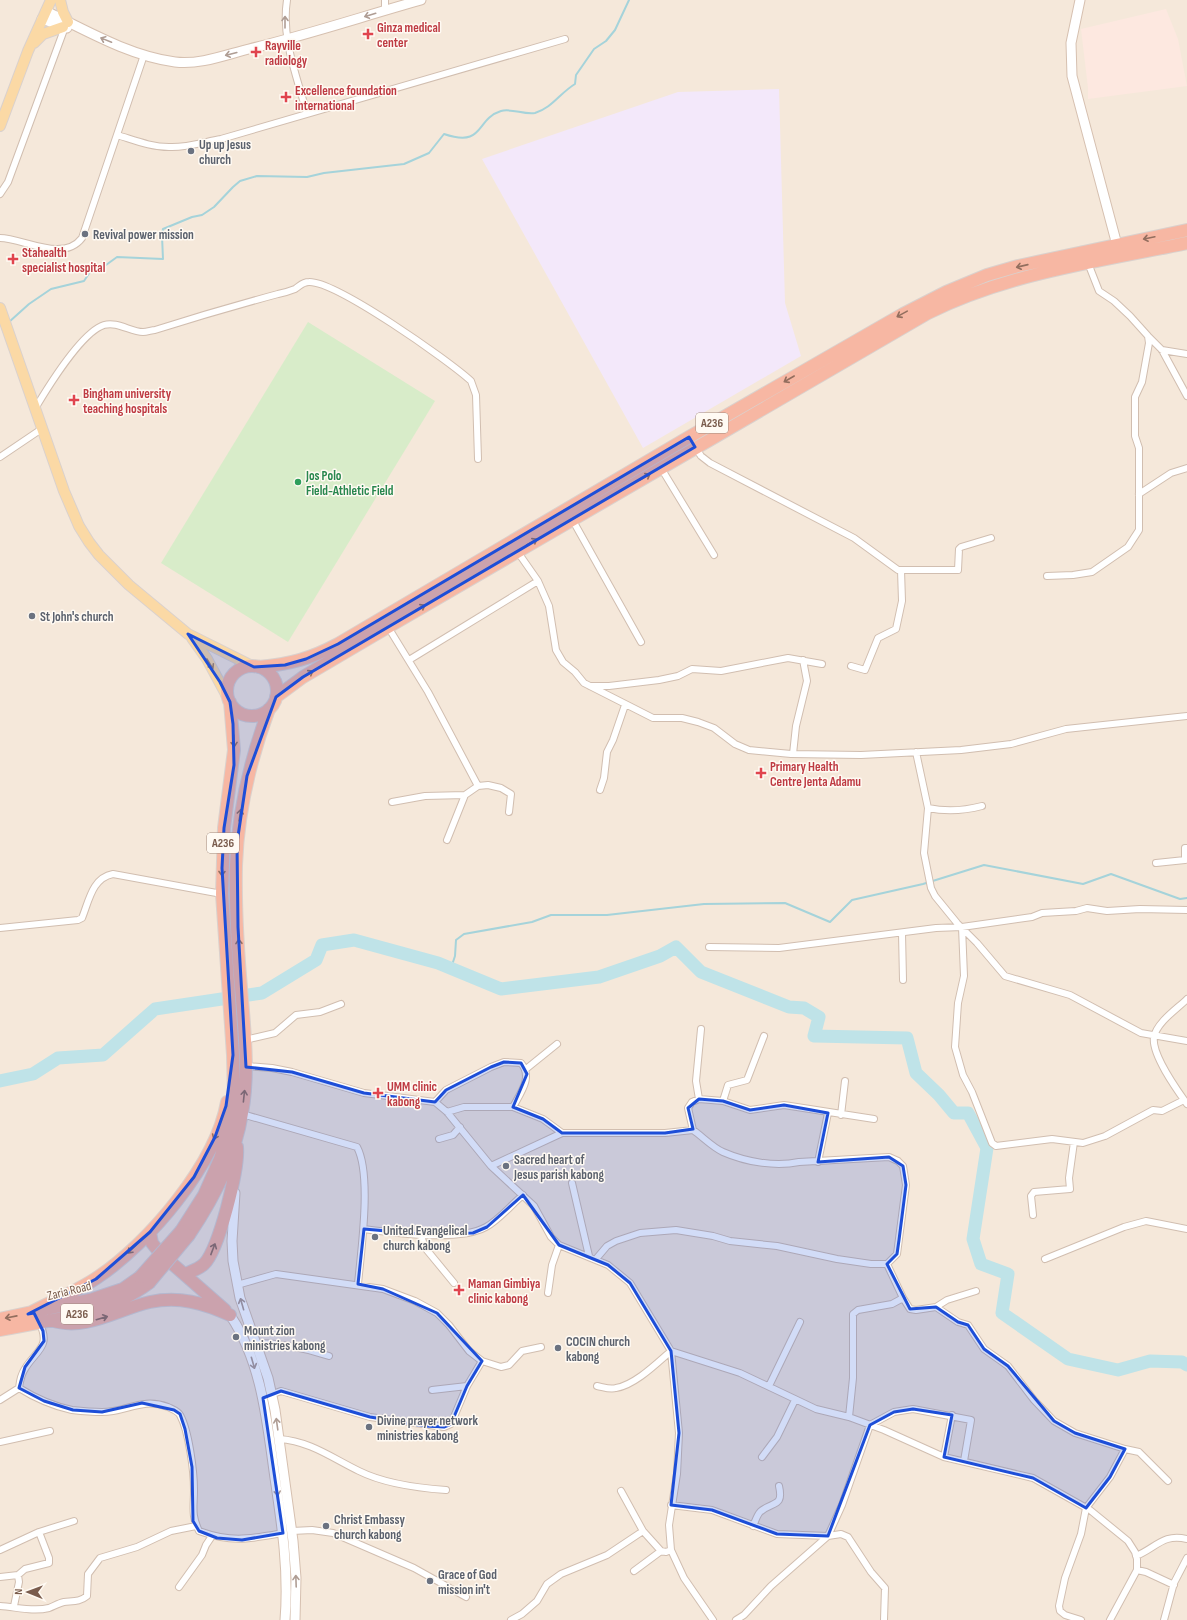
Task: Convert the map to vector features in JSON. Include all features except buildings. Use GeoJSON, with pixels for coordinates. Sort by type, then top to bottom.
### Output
{"type":"FeatureCollection","features":[{"type":"Feature","properties":{"kind":"highway","name":"A236"},"geometry":{"type":"LineString","coordinates":[[0,1330],[86,1312],[123,1300],[145,1280],[185,1233],[200,1219],[220,1181],[236,1138],[242,1114],[246,1066],[236,867],[239,819],[247,776],[270,709],[276,697],[303,677],[388,626],[661,468],[692,442],[903,314],[946,292],[1018,266],[1187,230]]}},
{"type":"Feature","properties":{"kind":"highway","name":"A236"},"geometry":{"type":"LineString","coordinates":[[185,1233],[204,1195],[225,1144],[234,1098],[233,1055],[222,894],[224,828],[234,750],[228,687],[235,674],[244,668],[285,665],[301,661],[338,644],[692,442],[946,304],[1009,282],[1088,263],[1187,243]]}},
{"type":"Feature","properties":{"kind":"highway"},"geometry":{"type":"LineString","coordinates":[[256,667],[266,670],[275,682],[276,697]]}},
{"type":"Feature","properties":{"kind":"highway"},"geometry":{"type":"LineString","coordinates":[[229,700],[236,710],[245,715],[256,716],[270,709]]}},
{"type":"Feature","properties":{"kind":"highway"},"geometry":{"type":"LineString","coordinates":[[28,1314],[96,1279],[122,1259],[150,1232],[180,1197],[194,1177],[215,1137],[226,1106],[233,1055]]}},
{"type":"Feature","properties":{"kind":"highway"},"geometry":{"type":"LineString","coordinates":[[185,1274],[204,1265],[211,1254],[224,1216],[236,1169],[238,1157],[236,1138]]}},
{"type":"Feature","properties":{"kind":"highway"},"geometry":{"type":"LineString","coordinates":[[150,1232],[155,1248],[230,1315]]}},
{"type":"Feature","properties":{"kind":"highway","name":"Zaria Road"},"geometry":{"type":"LineString","coordinates":[[0,1319],[74,1305],[112,1293],[145,1280]]}},
{"type":"Feature","properties":{"kind":"highway"},"geometry":{"type":"LineString","coordinates":[[45,1321],[67,1324],[78,1323],[100,1319],[150,1302],[172,1300],[201,1303],[230,1315]]}},
{"type":"Feature","properties":{"kind":"main road"},"geometry":{"type":"LineString","coordinates":[[0,126],[28,51],[52,0]]}},
{"type":"Feature","properties":{"kind":"main road"},"geometry":{"type":"LineString","coordinates":[[28,51],[43,34],[65,25],[60,0]]}},
{"type":"Feature","properties":{"kind":"main road"},"geometry":{"type":"LineString","coordinates":[[1,311],[36,407],[67,499],[79,526],[89,542],[104,560],[129,585],[188,634],[207,659],[229,700]]}},
{"type":"Feature","properties":{"kind":"main road"},"geometry":{"type":"LineString","coordinates":[[188,634],[256,667]]}},
{"type":"Feature","properties":{"kind":"street"},"geometry":{"type":"LineString","coordinates":[[287,0],[285,25],[286,40],[307,114]]}},
{"type":"Feature","properties":{"kind":"street"},"geometry":{"type":"LineString","coordinates":[[385,0],[385,10]]}},
{"type":"Feature","properties":{"kind":"street"},"geometry":{"type":"LineString","coordinates":[[44,15],[65,25],[88,32],[144,55],[175,62],[190,62],[206,60],[286,40],[421,0]]}},
{"type":"Feature","properties":{"kind":"street"},"geometry":{"type":"LineString","coordinates":[[1080,0],[1071,43],[1072,76],[1117,245]]}},
{"type":"Feature","properties":{"kind":"street"},"geometry":{"type":"LineString","coordinates":[[0,194],[8,182],[65,25]]}},
{"type":"Feature","properties":{"kind":"street"},"geometry":{"type":"LineString","coordinates":[[117,135],[154,146],[178,147],[221,139],[565,39]]}},
{"type":"Feature","properties":{"kind":"street"},"geometry":{"type":"LineString","coordinates":[[0,238],[47,248],[68,247],[79,242],[144,55]]}},
{"type":"Feature","properties":{"kind":"street"},"geometry":{"type":"LineString","coordinates":[[1088,263],[1099,291],[1114,301],[1162,350],[1187,396]]}},
{"type":"Feature","properties":{"kind":"street"},"geometry":{"type":"LineString","coordinates":[[36,407],[57,372],[90,333],[105,325],[114,325],[143,332],[155,330],[231,306],[279,294],[309,282],[317,283],[346,296],[375,314],[471,381],[476,395],[478,459]]}},
{"type":"Feature","properties":{"kind":"street"},"geometry":{"type":"LineString","coordinates":[[1047,576],[1073,575],[1092,572],[1128,547],[1139,530],[1139,448],[1135,436],[1135,397],[1142,382],[1149,343],[1148,336]]}},
{"type":"Feature","properties":{"kind":"street"},"geometry":{"type":"LineString","coordinates":[[1162,350],[1187,354]]}},
{"type":"Feature","properties":{"kind":"street"},"geometry":{"type":"LineString","coordinates":[[0,457],[43,428]]}},
{"type":"Feature","properties":{"kind":"street"},"geometry":{"type":"LineString","coordinates":[[692,442],[701,456],[710,463],[854,538],[898,570],[958,570],[959,549],[961,547],[991,538]]}},
{"type":"Feature","properties":{"kind":"street"},"geometry":{"type":"LineString","coordinates":[[661,468],[714,555]]}},
{"type":"Feature","properties":{"kind":"street"},"geometry":{"type":"LineString","coordinates":[[1139,494],[1172,473],[1187,468]]}},
{"type":"Feature","properties":{"kind":"street"},"geometry":{"type":"LineString","coordinates":[[572,519],[642,642]]}},
{"type":"Feature","properties":{"kind":"street"},"geometry":{"type":"LineString","coordinates":[[517,551],[538,581],[549,606],[556,650],[563,662],[588,686],[653,718],[682,718],[714,728],[735,744],[749,750],[793,754],[861,755],[983,748],[1011,744],[1066,729],[1187,716]]}},
{"type":"Feature","properties":{"kind":"street"},"geometry":{"type":"LineString","coordinates":[[851,666],[865,670],[878,638],[896,629],[902,601],[901,570]]}},
{"type":"Feature","properties":{"kind":"street"},"geometry":{"type":"LineString","coordinates":[[409,660],[538,581]]}},
{"type":"Feature","properties":{"kind":"street"},"geometry":{"type":"LineString","coordinates":[[388,626],[409,660],[478,786]]}},
{"type":"Feature","properties":{"kind":"street"},"geometry":{"type":"LineString","coordinates":[[588,686],[609,686],[659,680],[678,676],[692,669],[721,671],[788,658],[822,664]]}},
{"type":"Feature","properties":{"kind":"street"},"geometry":{"type":"LineString","coordinates":[[793,754],[796,726],[807,681],[803,660]]}},
{"type":"Feature","properties":{"kind":"street"},"geometry":{"type":"LineString","coordinates":[[600,790],[604,778],[607,752],[613,740],[625,705]]}},
{"type":"Feature","properties":{"kind":"street"},"geometry":{"type":"LineString","coordinates":[[916,752],[928,808],[924,854],[931,888],[935,896],[1005,976],[1070,995],[1141,1033],[1187,1041]]}},
{"type":"Feature","properties":{"kind":"street"},"geometry":{"type":"LineString","coordinates":[[447,840],[465,796],[478,786],[488,785],[501,788],[511,794],[509,812]]}},
{"type":"Feature","properties":{"kind":"street"},"geometry":{"type":"LineString","coordinates":[[392,802],[425,796],[465,796]]}},
{"type":"Feature","properties":{"kind":"street"},"geometry":{"type":"LineString","coordinates":[[928,808],[952,811],[967,810],[982,806]]}},
{"type":"Feature","properties":{"kind":"street"},"geometry":{"type":"LineString","coordinates":[[1156,863],[1185,860],[1185,848],[1187,848]]}},
{"type":"Feature","properties":{"kind":"street"},"geometry":{"type":"LineString","coordinates":[[0,928],[78,920],[82,918],[95,884],[107,875],[113,874],[222,894]]}},
{"type":"Feature","properties":{"kind":"street"},"geometry":{"type":"LineString","coordinates":[[709,947],[780,948],[936,928],[962,928],[1042,913],[1076,912],[1087,908],[1107,911],[1140,909],[1187,910]]}},
{"type":"Feature","properties":{"kind":"street"},"geometry":{"type":"LineString","coordinates":[[962,928],[964,976],[958,1003],[955,1047],[963,1075],[981,1114],[989,1138],[996,1146],[1052,1139],[1083,1143],[1105,1136],[1153,1110],[1162,1111],[1186,1102],[1160,1060],[1156,1050],[1154,1036],[1160,1026],[1187,999]]}},
{"type":"Feature","properties":{"kind":"street"},"geometry":{"type":"LineString","coordinates":[[902,933],[903,980]]}},
{"type":"Feature","properties":{"kind":"street"},"geometry":{"type":"LineString","coordinates":[[245,1040],[275,1033],[296,1015],[320,1012],[342,1004]]}},
{"type":"Feature","properties":{"kind":"street"},"geometry":{"type":"LineString","coordinates":[[699,1099],[696,1081],[701,1029]]}},
{"type":"Feature","properties":{"kind":"street"},"geometry":{"type":"LineString","coordinates":[[724,1101],[728,1085],[747,1080],[764,1036]]}},
{"type":"Feature","properties":{"kind":"street"},"geometry":{"type":"LineString","coordinates":[[526,1068],[556,1044]]}},
{"type":"Feature","properties":{"kind":"street"},"geometry":{"type":"LineString","coordinates":[[435,1102],[446,1090],[504,1062],[521,1063],[526,1068],[527,1074],[525,1084],[513,1107]]}},
{"type":"Feature","properties":{"kind":"street"},"geometry":{"type":"LineString","coordinates":[[246,1066],[272,1068],[292,1072],[364,1093],[435,1102],[447,1112],[491,1166],[534,1206],[551,1237],[559,1245],[608,1265],[630,1283],[671,1351],[679,1433],[677,1474],[669,1525],[671,1550],[684,1578],[713,1620]]}},
{"type":"Feature","properties":{"kind":"street"},"geometry":{"type":"LineString","coordinates":[[841,1115],[845,1081]]}},
{"type":"Feature","properties":{"kind":"street"},"geometry":{"type":"LineString","coordinates":[[693,1130],[689,1105],[699,1099],[724,1101],[750,1110],[784,1105],[874,1119]]}},
{"type":"Feature","properties":{"kind":"street"},"geometry":{"type":"LineString","coordinates":[[447,1112],[464,1107],[513,1107],[543,1119],[562,1133]]}},
{"type":"Feature","properties":{"kind":"street"},"geometry":{"type":"LineString","coordinates":[[818,1162],[828,1113]]}},
{"type":"Feature","properties":{"kind":"street"},"geometry":{"type":"LineString","coordinates":[[242,1114],[357,1147],[362,1155],[364,1187],[364,1229],[358,1284]]}},
{"type":"Feature","properties":{"kind":"street"},"geometry":{"type":"LineString","coordinates":[[439,1139],[452,1135],[460,1127]]}},
{"type":"Feature","properties":{"kind":"street"},"geometry":{"type":"LineString","coordinates":[[491,1166],[562,1133],[665,1133],[693,1130],[723,1152],[746,1159],[780,1164],[889,1157],[898,1161],[903,1166],[906,1185],[900,1240],[897,1254],[887,1264],[871,1264],[837,1259],[777,1246],[730,1241],[713,1236],[676,1230],[640,1233],[629,1236],[607,1246],[596,1259]]}},
{"type":"Feature","properties":{"kind":"street"},"geometry":{"type":"LineString","coordinates":[[1033,1215],[1031,1196],[1034,1192],[1070,1189],[1069,1178],[1074,1142]]}},
{"type":"Feature","properties":{"kind":"street"},"geometry":{"type":"LineString","coordinates":[[236,1169],[232,1241],[237,1285],[246,1317],[273,1394],[280,1439],[287,1532],[287,1587],[285,1620]]}},
{"type":"Feature","properties":{"kind":"street"},"geometry":{"type":"LineString","coordinates":[[572,1183],[589,1256]]}},
{"type":"Feature","properties":{"kind":"street"},"geometry":{"type":"LineString","coordinates":[[364,1229],[420,1234],[473,1233],[486,1227],[523,1195]]}},
{"type":"Feature","properties":{"kind":"street"},"geometry":{"type":"LineString","coordinates":[[1044,1259],[1124,1227],[1146,1221],[1187,1229]]}},
{"type":"Feature","properties":{"kind":"street"},"geometry":{"type":"LineString","coordinates":[[420,1234],[426,1249],[454,1283]]}},
{"type":"Feature","properties":{"kind":"street"},"geometry":{"type":"LineString","coordinates":[[548,1293],[552,1265],[559,1245]]}},
{"type":"Feature","properties":{"kind":"street"},"geometry":{"type":"LineString","coordinates":[[887,1264],[903,1298],[910,1309],[936,1307],[947,1300],[976,1291]]}},
{"type":"Feature","properties":{"kind":"street"},"geometry":{"type":"LineString","coordinates":[[237,1285],[276,1274],[383,1288],[437,1313],[469,1351],[482,1361],[501,1367],[509,1365],[522,1351],[541,1346]]}},
{"type":"Feature","properties":{"kind":"street"},"geometry":{"type":"LineString","coordinates":[[849,1418],[853,1378],[853,1314],[858,1310],[892,1304],[903,1298]]}},
{"type":"Feature","properties":{"kind":"street"},"geometry":{"type":"LineString","coordinates":[[936,1307],[958,1322],[968,1324],[984,1348],[1008,1366],[1034,1400],[1054,1421],[1075,1433],[1139,1452],[1168,1481]]}},
{"type":"Feature","properties":{"kind":"street"},"geometry":{"type":"LineString","coordinates":[[230,1315],[242,1333],[249,1349],[263,1398],[296,1578],[295,1620]]}},
{"type":"Feature","properties":{"kind":"street"},"geometry":{"type":"LineString","coordinates":[[0,1400],[18,1388],[25,1368],[42,1347],[44,1341],[43,1331],[45,1321]]}},
{"type":"Feature","properties":{"kind":"street"},"geometry":{"type":"LineString","coordinates":[[769,1386],[800,1322]]}},
{"type":"Feature","properties":{"kind":"street"},"geometry":{"type":"LineString","coordinates":[[256,1343],[279,1344],[310,1350],[329,1356]]}},
{"type":"Feature","properties":{"kind":"street"},"geometry":{"type":"LineString","coordinates":[[671,1351],[740,1373],[816,1409],[870,1425],[944,1457],[1034,1478],[1086,1508],[1128,1541],[1136,1556],[1137,1570],[1110,1620]]}},
{"type":"Feature","properties":{"kind":"street"},"geometry":{"type":"LineString","coordinates":[[597,1386],[616,1388],[626,1384],[643,1374],[671,1351]]}},
{"type":"Feature","properties":{"kind":"street"},"geometry":{"type":"LineString","coordinates":[[273,1394],[281,1391],[370,1417],[444,1428],[451,1424],[467,1386],[482,1361]]}},
{"type":"Feature","properties":{"kind":"street"},"geometry":{"type":"LineString","coordinates":[[432,1390],[467,1386]]}},
{"type":"Feature","properties":{"kind":"street"},"geometry":{"type":"LineString","coordinates":[[18,1388],[44,1401],[73,1410],[102,1412],[120,1410],[142,1403],[161,1404],[180,1414],[185,1429],[192,1466],[193,1521],[199,1531],[212,1536],[242,1540],[287,1532],[312,1530],[333,1533],[414,1568],[466,1597]]}},
{"type":"Feature","properties":{"kind":"street"},"geometry":{"type":"LineString","coordinates":[[762,1457],[777,1437],[795,1400]]}},
{"type":"Feature","properties":{"kind":"street"},"geometry":{"type":"LineString","coordinates":[[736,1620],[744,1615],[771,1586],[828,1536],[842,1505],[870,1425],[894,1412],[913,1409],[971,1420],[964,1461]]}},
{"type":"Feature","properties":{"kind":"street"},"geometry":{"type":"LineString","coordinates":[[944,1457],[952,1416]]}},
{"type":"Feature","properties":{"kind":"street"},"geometry":{"type":"LineString","coordinates":[[0,1442],[50,1431]]}},
{"type":"Feature","properties":{"kind":"street"},"geometry":{"type":"LineString","coordinates":[[280,1439],[296,1440],[311,1445],[359,1471],[376,1477],[417,1488],[446,1490]]}},
{"type":"Feature","properties":{"kind":"street"},"geometry":{"type":"LineString","coordinates":[[1081,1620],[1065,1615],[1060,1611],[1059,1606],[1065,1578],[1081,1534],[1086,1508],[1110,1477],[1125,1449]]}},
{"type":"Feature","properties":{"kind":"street"},"geometry":{"type":"LineString","coordinates":[[753,1526],[759,1512],[779,1502],[781,1496],[779,1486]]}},
{"type":"Feature","properties":{"kind":"street"},"geometry":{"type":"LineString","coordinates":[[621,1491],[643,1531],[661,1551],[666,1552],[671,1550]]}},
{"type":"Feature","properties":{"kind":"street"},"geometry":{"type":"LineString","coordinates":[[671,1505],[712,1510],[777,1534],[828,1536],[841,1534],[848,1538],[871,1572],[885,1588],[884,1620]]}},
{"type":"Feature","properties":{"kind":"street"},"geometry":{"type":"LineString","coordinates":[[0,1550],[39,1532],[74,1521]]}},
{"type":"Feature","properties":{"kind":"street"},"geometry":{"type":"LineString","coordinates":[[0,1606],[14,1606],[21,1609],[49,1608],[62,1603],[82,1600],[87,1596],[88,1574],[100,1558],[137,1547],[171,1531],[196,1526]]}},
{"type":"Feature","properties":{"kind":"street"},"geometry":{"type":"LineString","coordinates":[[511,1620],[522,1614],[537,1601],[547,1584],[561,1574],[607,1554],[643,1531]]}},
{"type":"Feature","properties":{"kind":"street"},"geometry":{"type":"LineString","coordinates":[[0,1577],[18,1575],[25,1569],[49,1563],[44,1542],[39,1532]]}},
{"type":"Feature","properties":{"kind":"street"},"geometry":{"type":"LineString","coordinates":[[179,1586],[202,1555],[212,1536]]}},
{"type":"Feature","properties":{"kind":"street"},"geometry":{"type":"LineString","coordinates":[[1136,1556],[1146,1552],[1168,1538],[1174,1536],[1187,1538]]}},
{"type":"Feature","properties":{"kind":"street"},"geometry":{"type":"LineString","coordinates":[[634,1571],[661,1551]]}},
{"type":"Feature","properties":{"kind":"street"},"geometry":{"type":"LineString","coordinates":[[1164,1620],[1174,1585],[1187,1558]]}},
{"type":"Feature","properties":{"kind":"street"},"geometry":{"type":"LineString","coordinates":[[1137,1570],[1146,1572],[1174,1585]]}},
{"type":"Feature","properties":{"kind":"street"},"geometry":{"type":"LineString","coordinates":[[14,1606],[19,1582],[18,1575]]}},
{"type":"Feature","properties":{"kind":"highlighted area"},"geometry":{"type":"Polygon","coordinates":[[[689,437],[695,447],[303,677],[276,697],[247,776],[237,843],[238,927],[246,1067],[292,1072],[364,1093],[435,1102],[446,1090],[491,1067],[504,1062],[521,1063],[527,1074],[513,1107],[543,1119],[562,1133],[665,1133],[693,1129],[688,1108],[699,1099],[723,1101],[750,1110],[784,1105],[828,1113],[818,1162],[889,1157],[903,1166],[906,1185],[897,1254],[887,1264],[910,1309],[936,1307],[958,1322],[968,1325],[984,1349],[1008,1366],[1054,1421],[1075,1433],[1125,1449],[1110,1477],[1086,1508],[1033,1478],[944,1457],[952,1415],[913,1409],[894,1412],[870,1425],[828,1536],[777,1534],[712,1510],[671,1505],[679,1433],[671,1351],[630,1283],[608,1265],[559,1245],[523,1195],[487,1227],[473,1233],[420,1234],[364,1229],[358,1284],[383,1289],[437,1313],[482,1361],[467,1386],[451,1424],[444,1427],[425,1426],[370,1417],[281,1391],[263,1398],[283,1533],[242,1540],[217,1538],[199,1531],[193,1521],[192,1467],[185,1429],[180,1414],[174,1410],[142,1403],[102,1412],[73,1410],[44,1401],[19,1388],[25,1367],[44,1341],[43,1331],[34,1313],[28,1314],[96,1279],[150,1232],[194,1177],[215,1137],[226,1106],[233,1055],[222,868],[224,828],[234,765],[233,724],[230,702],[220,682],[188,634],[254,667],[285,665],[306,659],[338,644],[689,437]]]}},
{"type":"Feature","properties":{"kind":"shaded area"},"geometry":{"type":"Polygon","coordinates":[[[0,0],[1187,0],[1187,1620],[0,1620],[0,0]]]}},
{"type":"Feature","properties":{"kind":"shaded area"},"geometry":{"type":"Polygon","coordinates":[[[1166,9],[1178,39],[1187,86],[1088,99],[1081,29],[1166,9]]]}},
{"type":"Feature","properties":{"kind":"shaded area"},"geometry":{"type":"Polygon","coordinates":[[[779,89],[785,303],[801,356],[643,448],[482,159],[678,92],[779,89]]]}},
{"type":"Feature","properties":{"kind":"green space","name":"Jos Polo Field-Athletic Field"},"geometry":{"type":"Polygon","coordinates":[[[308,322],[435,401],[288,642],[161,563],[308,322]]]}},
{"type":"Feature","properties":{"kind":"waterway"},"geometry":{"type":"LineString","coordinates":[[9,322],[29,304],[51,289],[84,281],[92,269],[106,265],[117,257],[163,259],[163,229],[192,217],[202,215],[214,207],[240,181],[257,176],[307,177],[324,173],[404,164],[429,153],[444,134],[457,137],[467,137],[473,135],[487,120],[501,111],[509,110],[527,113],[541,111],[575,84],[576,75],[594,49],[606,41],[615,30],[629,0]]}},
{"type":"Feature","properties":{"kind":"waterway"},"geometry":{"type":"LineString","coordinates":[[451,968],[455,956],[456,940],[464,934],[532,922],[551,915],[607,915],[704,904],[785,903],[830,922],[852,900],[923,884],[984,865],[1083,884],[1111,874],[1180,899],[1187,898]]}},
{"type":"Feature","properties":{"kind":"waterway"},"geometry":{"type":"LineString","coordinates":[[0,1081],[33,1074],[58,1058],[103,1055],[155,1009],[262,993],[316,960],[322,945],[354,940],[438,963],[501,989],[599,977],[660,956],[676,947],[701,972],[789,1007],[804,1008],[819,1017],[814,1036],[907,1038],[916,1073],[939,1095],[954,1113],[968,1113],[987,1148],[973,1239],[981,1264],[1008,1274],[1002,1313],[1068,1359],[1118,1370],[1150,1361],[1182,1362],[1187,1365]]}},
{"type":"Feature","properties":{"kind":"place","name":"Ginza medical center"},"geometry":{"type":"Point","coordinates":[368,34]}},
{"type":"Feature","properties":{"kind":"place","name":"Rayville radiology"},"geometry":{"type":"Point","coordinates":[256,52]}},
{"type":"Feature","properties":{"kind":"place","name":"Excellence foundation international"},"geometry":{"type":"Point","coordinates":[286,97]}},
{"type":"Feature","properties":{"kind":"place","name":"Up up Jesus church"},"geometry":{"type":"Point","coordinates":[191,151]}},
{"type":"Feature","properties":{"kind":"place","name":"Revival power mission"},"geometry":{"type":"Point","coordinates":[85,234]}},
{"type":"Feature","properties":{"kind":"place","name":"Stahealth specialist hospital"},"geometry":{"type":"Point","coordinates":[13,259]}},
{"type":"Feature","properties":{"kind":"place","name":"Bingham university teaching hospitals"},"geometry":{"type":"Point","coordinates":[74,400]}},
{"type":"Feature","properties":{"kind":"place","name":"Jos Polo Field-Athletic Field"},"geometry":{"type":"Point","coordinates":[298,482]}},
{"type":"Feature","properties":{"kind":"place","name":"St John's church"},"geometry":{"type":"Point","coordinates":[32,616]}},
{"type":"Feature","properties":{"kind":"place","name":"Primary Health Centre Jenta Adamu"},"geometry":{"type":"Point","coordinates":[761,773]}},
{"type":"Feature","properties":{"kind":"place","name":"UMM clinic kabong"},"geometry":{"type":"Point","coordinates":[378,1093]}},
{"type":"Feature","properties":{"kind":"place","name":"Sacred heart of Jesus parish kabong"},"geometry":{"type":"Point","coordinates":[506,1166]}},
{"type":"Feature","properties":{"kind":"place","name":"United Evangelical church kabong"},"geometry":{"type":"Point","coordinates":[375,1237]}},
{"type":"Feature","properties":{"kind":"place","name":"Maman Gimbiya clinic kabong"},"geometry":{"type":"Point","coordinates":[459,1290]}},
{"type":"Feature","properties":{"kind":"place","name":"Mount zion ministries kabong"},"geometry":{"type":"Point","coordinates":[236,1337]}},
{"type":"Feature","properties":{"kind":"place","name":"COCIN church kabong"},"geometry":{"type":"Point","coordinates":[558,1348]}},
{"type":"Feature","properties":{"kind":"place","name":"Divine prayer network ministries kabong"},"geometry":{"type":"Point","coordinates":[369,1427]}},
{"type":"Feature","properties":{"kind":"place","name":"Christ Embassy church kabong"},"geometry":{"type":"Point","coordinates":[326,1526]}},
{"type":"Feature","properties":{"kind":"place","name":"Grace of God mission in't"},"geometry":{"type":"Point","coordinates":[430,1581]}}]}
